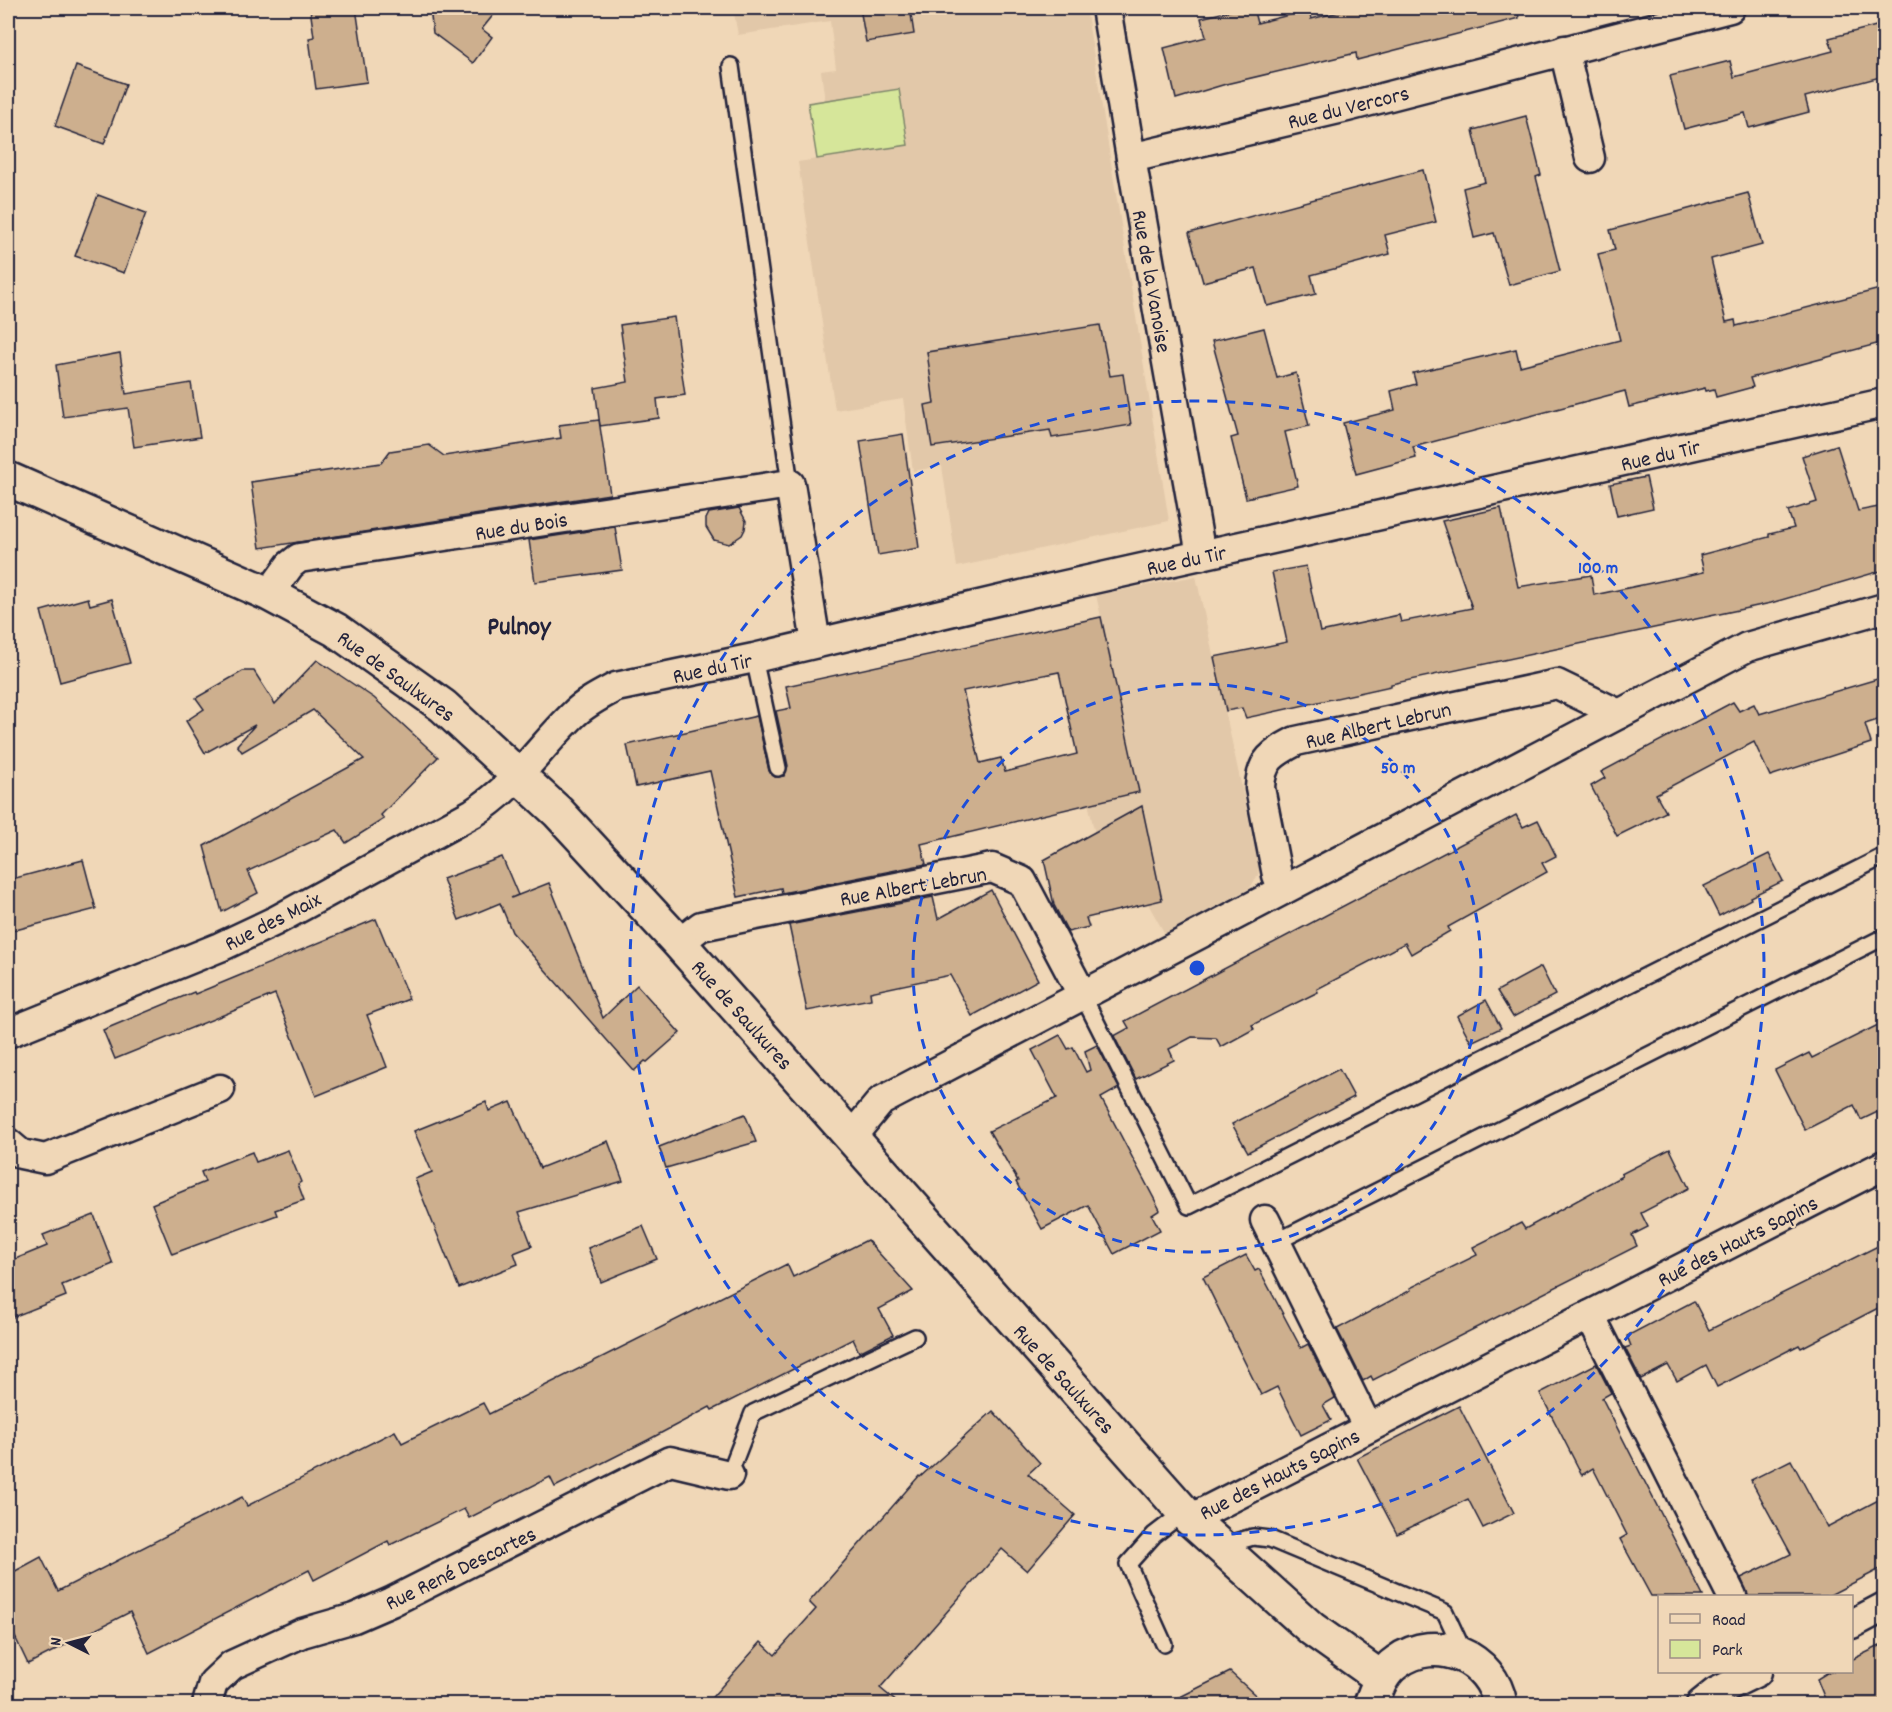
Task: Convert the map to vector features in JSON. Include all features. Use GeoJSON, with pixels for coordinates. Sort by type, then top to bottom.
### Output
{"type":"FeatureCollection","features":[{"type":"Feature","properties":{"kind":"street","name":"Rue de la Vanoise"},"geometry":{"type":"LineString","coordinates":[[1106,8],[1201,555]]}},
{"type":"Feature","properties":{"kind":"street","name":"Rue du Vercors"},"geometry":{"type":"LineString","coordinates":[[1131,158],[1347,107],[1730,8]]}},
{"type":"Feature","properties":{"kind":"street"},"geometry":{"type":"LineString","coordinates":[[1564,50],[1590,158]]}},
{"type":"Feature","properties":{"kind":"street","name":"Rue du Tir"},"geometry":{"type":"LineString","coordinates":[[520,775],[573,715],[616,687],[754,658],[1201,555],[1884,403]]}},
{"type":"Feature","properties":{"kind":"street","name":"Rue de Saulxures"},"geometry":{"type":"LineString","coordinates":[[8,479],[269,594],[336,630],[443,706],[520,775],[570,825],[679,943],[1187,1515],[1376,1691]]}},
{"type":"Feature","properties":{"kind":"street"},"geometry":{"type":"LineString","coordinates":[[790,484],[816,643]]}},
{"type":"Feature","properties":{"kind":"street","name":"Rue du Bois"},"geometry":{"type":"LineString","coordinates":[[269,594],[290,565],[299,558],[790,484]]}},
{"type":"Feature","properties":{"kind":"street"},"geometry":{"type":"LineString","coordinates":[[852,1136],[881,1101],[1747,647],[1884,608]]}},
{"type":"Feature","properties":{"kind":"street","name":"Rue Albert Lebrun"},"geometry":{"type":"LineString","coordinates":[[1283,890],[1277,875],[1260,788],[1261,776],[1267,761],[1278,750],[1296,741],[1557,684],[1619,714]]}},
{"type":"Feature","properties":{"kind":"street","name":"Rue des Maix"},"geometry":{"type":"LineString","coordinates":[[8,1033],[220,947],[275,921],[473,813],[493,801],[520,775]]}},
{"type":"Feature","properties":{"kind":"street","name":"Rue Albert Lebrun"},"geometry":{"type":"LineString","coordinates":[[679,943],[701,926],[992,868],[1022,881],[1083,996]]}},
{"type":"Feature","properties":{"kind":"street"},"geometry":{"type":"LineString","coordinates":[[8,1143],[21,1154],[45,1159],[220,1089]]}},
{"type":"Feature","properties":{"kind":"street","name":"Rue des Hauts Sapins"},"geometry":{"type":"LineString","coordinates":[[1187,1515],[1368,1428],[1884,1165]]}},
{"type":"Feature","properties":{"kind":"street","name":"Rue des Hauts Sapins"},"geometry":{"type":"LineString","coordinates":[[1270,1231],[1368,1428]]}},
{"type":"Feature","properties":{"kind":"street"},"geometry":{"type":"LineString","coordinates":[[1590,1315],[1731,1595]]}},
{"type":"Feature","properties":{"kind":"street","name":"Rue René Descartes"},"geometry":{"type":"LineString","coordinates":[[207,1704],[213,1683],[232,1665],[302,1633],[354,1618],[391,1602],[670,1461],[729,1475]]}},
{"type":"Feature","properties":{"kind":"street"},"geometry":{"type":"LineString","coordinates":[[1853,1623],[1884,1607]]}},
{"type":"Feature","properties":{"kind":"street"},"geometry":{"type":"LineString","coordinates":[[1376,1691],[1395,1663],[1408,1655],[1422,1650],[1447,1650],[1465,1656],[1481,1668],[1491,1679],[1500,1704]]}},
{"type":"Feature","properties":{"kind":"street"},"geometry":{"type":"LineString","coordinates":[[1701,1704],[1716,1692],[1752,1673]]}},
{"type":"Feature","properties":{"kind":"lane"},"geometry":{"type":"LineString","coordinates":[[731,66],[790,484]]}},
{"type":"Feature","properties":{"kind":"lane"},"geometry":{"type":"LineString","coordinates":[[754,658],[778,768]]}},
{"type":"Feature","properties":{"kind":"lane"},"geometry":{"type":"LineString","coordinates":[[1083,996],[1189,1206],[1884,856]]}},
{"type":"Feature","properties":{"kind":"lane"},"geometry":{"type":"LineString","coordinates":[[1270,1231],[1884,937]]}},
{"type":"Feature","properties":{"kind":"lane"},"geometry":{"type":"LineString","coordinates":[[729,1475],[753,1413],[915,1337]]}},
{"type":"Feature","properties":{"kind":"lane"},"geometry":{"type":"LineString","coordinates":[[1164,1644],[1128,1564],[1154,1535],[1187,1515]]}},
{"type":"Feature","properties":{"kind":"lane"},"geometry":{"type":"LineString","coordinates":[[1220,1546],[1254,1538],[1270,1539],[1445,1612],[1465,1656]]}},
{"type":"Feature","properties":{"kind":"shaded area"},"geometry":{"type":"Polygon","coordinates":[[[733,8],[1086,8],[1169,521],[957,567],[942,466],[913,471],[903,399],[835,410],[798,162],[908,145],[899,90],[825,101],[821,71],[836,69],[830,21],[738,35],[733,8]]]}},
{"type":"Feature","properties":{"kind":"shaded area"},"geometry":{"type":"Polygon","coordinates":[[[1196,576],[1259,867],[1258,875],[1250,888],[1165,934],[1148,904],[1112,912],[1050,629],[1101,617],[1096,595],[1196,576]]]}},
{"type":"Feature","properties":{"kind":"green space"},"geometry":{"type":"Polygon","coordinates":[[[899,89],[908,145],[817,159],[808,103],[899,89]]]}},
{"type":"Feature","properties":{"kind":"building"},"geometry":{"type":"Polygon","coordinates":[[[310,8],[356,8],[367,82],[316,89],[309,38],[314,37],[310,8]]]}},
{"type":"Feature","properties":{"kind":"building"},"geometry":{"type":"Polygon","coordinates":[[[430,8],[499,8],[482,29],[492,37],[473,63],[433,33],[430,8]]]}},
{"type":"Feature","properties":{"kind":"building"},"geometry":{"type":"Polygon","coordinates":[[[860,8],[910,8],[914,34],[866,42],[860,8]]]}},
{"type":"Feature","properties":{"kind":"building"},"geometry":{"type":"Polygon","coordinates":[[[1241,8],[1253,8],[1257,23],[1309,10],[1311,19],[1354,8],[1517,8],[1519,18],[1357,60],[1356,53],[1226,84],[1176,99],[1164,48],[1206,37],[1201,18],[1241,8]]]}},
{"type":"Feature","properties":{"kind":"building"},"geometry":{"type":"Polygon","coordinates":[[[1884,24],[1884,76],[1805,97],[1809,112],[1749,128],[1745,113],[1684,129],[1670,76],[1730,61],[1734,77],[1833,51],[1829,38],[1884,24]]]}},
{"type":"Feature","properties":{"kind":"building"},"geometry":{"type":"Polygon","coordinates":[[[76,66],[126,84],[104,144],[55,126],[76,66]]]}},
{"type":"Feature","properties":{"kind":"building"},"geometry":{"type":"Polygon","coordinates":[[[1526,116],[1541,175],[1536,177],[1560,271],[1509,285],[1494,233],[1474,238],[1463,188],[1485,182],[1473,130],[1526,116]]]}},
{"type":"Feature","properties":{"kind":"building"},"geometry":{"type":"Polygon","coordinates":[[[1423,170],[1436,222],[1385,235],[1390,254],[1311,275],[1316,294],[1267,306],[1256,268],[1203,282],[1189,233],[1423,170]]]}},
{"type":"Feature","properties":{"kind":"building"},"geometry":{"type":"Polygon","coordinates":[[[1748,193],[1762,245],[1711,259],[1726,322],[1735,320],[1736,326],[1884,288],[1884,342],[1750,378],[1753,387],[1716,397],[1714,389],[1706,391],[1705,388],[1629,407],[1625,391],[1413,447],[1416,458],[1356,474],[1343,423],[1395,410],[1391,391],[1416,384],[1413,373],[1516,349],[1520,366],[1620,340],[1598,254],[1615,250],[1610,230],[1748,193]]]}},
{"type":"Feature","properties":{"kind":"building"},"geometry":{"type":"Polygon","coordinates":[[[98,195],[146,213],[124,273],[75,256],[98,195]]]}},
{"type":"Feature","properties":{"kind":"building"},"geometry":{"type":"Polygon","coordinates":[[[674,317],[685,395],[657,399],[659,418],[600,426],[595,388],[628,382],[620,325],[674,317]]]}},
{"type":"Feature","properties":{"kind":"building"},"geometry":{"type":"Polygon","coordinates":[[[1100,325],[1110,376],[1123,374],[1131,425],[1052,438],[1050,430],[932,447],[925,405],[934,403],[927,352],[1100,325]]]}},
{"type":"Feature","properties":{"kind":"building"},"geometry":{"type":"Polygon","coordinates":[[[1264,328],[1277,378],[1296,373],[1309,426],[1285,432],[1298,486],[1246,498],[1231,438],[1238,436],[1212,341],[1264,328]]]}},
{"type":"Feature","properties":{"kind":"building"},"geometry":{"type":"Polygon","coordinates":[[[120,353],[126,394],[191,383],[200,437],[134,447],[128,408],[63,417],[56,365],[120,353]]]}},
{"type":"Feature","properties":{"kind":"building"},"geometry":{"type":"Polygon","coordinates":[[[599,420],[610,494],[260,548],[251,482],[381,463],[390,451],[429,445],[444,456],[561,438],[559,425],[599,420]]]}},
{"type":"Feature","properties":{"kind":"building"},"geometry":{"type":"Polygon","coordinates":[[[903,434],[919,548],[878,555],[860,441],[903,434]]]}},
{"type":"Feature","properties":{"kind":"building"},"geometry":{"type":"Polygon","coordinates":[[[1837,445],[1858,511],[1884,506],[1884,570],[1771,603],[1391,684],[1391,686],[1246,718],[1242,708],[1226,711],[1214,657],[1287,642],[1272,572],[1306,566],[1320,632],[1399,615],[1401,622],[1472,608],[1442,521],[1501,508],[1518,587],[1591,575],[1594,595],[1704,572],[1700,555],[1794,528],[1788,511],[1817,502],[1802,456],[1837,445]]]}},
{"type":"Feature","properties":{"kind":"building"},"geometry":{"type":"Polygon","coordinates":[[[1646,477],[1653,508],[1617,516],[1610,484],[1646,477]]]}},
{"type":"Feature","properties":{"kind":"building"},"geometry":{"type":"Polygon","coordinates":[[[739,508],[746,521],[742,535],[729,544],[714,540],[706,527],[709,513],[739,508]]]}},
{"type":"Feature","properties":{"kind":"building"},"geometry":{"type":"Polygon","coordinates":[[[615,527],[622,570],[535,582],[529,540],[615,527]]]}},
{"type":"Feature","properties":{"kind":"building"},"geometry":{"type":"Polygon","coordinates":[[[88,598],[90,605],[112,599],[130,663],[60,682],[41,611],[88,598]]]}},
{"type":"Feature","properties":{"kind":"building"},"geometry":{"type":"Polygon","coordinates":[[[1101,617],[1139,792],[921,844],[926,864],[782,893],[781,888],[738,897],[710,771],[636,787],[627,745],[757,716],[769,771],[775,777],[784,776],[788,766],[776,711],[791,708],[786,686],[1101,617]],[[1059,672],[963,691],[980,763],[1001,758],[1005,772],[1077,754],[1059,672]]]}},
{"type":"Feature","properties":{"kind":"building"},"geometry":{"type":"Polygon","coordinates":[[[317,660],[374,698],[438,757],[381,815],[384,819],[346,843],[337,830],[248,871],[258,893],[222,912],[204,846],[364,759],[313,710],[242,752],[237,745],[255,725],[205,753],[186,721],[204,709],[196,698],[243,671],[254,671],[275,704],[317,660]]]}},
{"type":"Feature","properties":{"kind":"building"},"geometry":{"type":"Polygon","coordinates":[[[1884,677],[1884,718],[1865,724],[1871,743],[1770,776],[1754,742],[1656,794],[1666,812],[1617,836],[1591,786],[1605,778],[1601,772],[1733,702],[1739,711],[1754,704],[1759,714],[1884,677]]]}},
{"type":"Feature","properties":{"kind":"building"},"geometry":{"type":"Polygon","coordinates":[[[1142,806],[1162,900],[1086,918],[1089,927],[1068,932],[1054,905],[1044,860],[1142,806]]]}},
{"type":"Feature","properties":{"kind":"building"},"geometry":{"type":"Polygon","coordinates":[[[1516,815],[1523,827],[1538,820],[1556,856],[1542,863],[1547,872],[1448,927],[1450,931],[1411,954],[1405,943],[1317,989],[1318,992],[1252,1025],[1254,1029],[1221,1047],[1216,1038],[1192,1037],[1169,1049],[1174,1060],[1136,1079],[1114,1036],[1129,1028],[1125,1021],[1516,815]]]}},
{"type":"Feature","properties":{"kind":"building"},"geometry":{"type":"Polygon","coordinates":[[[1769,854],[1783,881],[1719,916],[1704,886],[1769,854]]]}},
{"type":"Feature","properties":{"kind":"building"},"geometry":{"type":"Polygon","coordinates":[[[502,857],[518,895],[511,898],[549,883],[603,1018],[637,985],[680,1033],[634,1071],[512,932],[500,903],[459,920],[443,879],[502,857]]]}},
{"type":"Feature","properties":{"kind":"building"},"geometry":{"type":"Polygon","coordinates":[[[83,860],[96,909],[8,932],[8,880],[83,860]]]}},
{"type":"Feature","properties":{"kind":"building"},"geometry":{"type":"Polygon","coordinates":[[[991,890],[1038,980],[972,1016],[950,975],[870,992],[871,999],[807,1011],[789,925],[933,897],[938,919],[991,890]]]}},
{"type":"Feature","properties":{"kind":"building"},"geometry":{"type":"Polygon","coordinates":[[[376,919],[409,999],[367,1015],[387,1067],[316,1096],[275,994],[115,1059],[103,1030],[376,919]]]}},
{"type":"Feature","properties":{"kind":"building"},"geometry":{"type":"Polygon","coordinates":[[[1541,967],[1555,995],[1513,1017],[1497,991],[1541,967]]]}},
{"type":"Feature","properties":{"kind":"building"},"geometry":{"type":"Polygon","coordinates":[[[1486,1000],[1501,1028],[1471,1042],[1457,1016],[1486,1000]]]}},
{"type":"Feature","properties":{"kind":"building"},"geometry":{"type":"Polygon","coordinates":[[[1884,1022],[1884,1109],[1861,1120],[1854,1105],[1805,1130],[1775,1070],[1809,1053],[1812,1058],[1884,1022]]]}},
{"type":"Feature","properties":{"kind":"building"},"geometry":{"type":"Polygon","coordinates":[[[1060,1035],[1068,1049],[1073,1047],[1086,1072],[1090,1070],[1085,1051],[1097,1045],[1119,1088],[1101,1098],[1160,1210],[1152,1215],[1160,1230],[1114,1254],[1088,1205],[1042,1229],[989,1131],[1057,1098],[1032,1050],[1060,1035]]]}},
{"type":"Feature","properties":{"kind":"building"},"geometry":{"type":"Polygon","coordinates":[[[1339,1069],[1354,1097],[1248,1152],[1232,1124],[1339,1069]]]}},
{"type":"Feature","properties":{"kind":"building"},"geometry":{"type":"Polygon","coordinates":[[[486,1102],[489,1111],[511,1102],[540,1168],[608,1141],[623,1181],[519,1212],[532,1246],[514,1253],[518,1264],[459,1288],[415,1179],[432,1172],[414,1131],[486,1102]]]}},
{"type":"Feature","properties":{"kind":"building"},"geometry":{"type":"Polygon","coordinates":[[[745,1114],[756,1142],[666,1168],[659,1147],[745,1114]]]}},
{"type":"Feature","properties":{"kind":"building"},"geometry":{"type":"Polygon","coordinates":[[[1670,1149],[1689,1188],[1641,1213],[1648,1227],[1632,1235],[1637,1246],[1373,1380],[1371,1376],[1363,1381],[1337,1329],[1411,1290],[1410,1288],[1477,1255],[1473,1247],[1521,1223],[1525,1229],[1670,1149]]]}},
{"type":"Feature","properties":{"kind":"building"},"geometry":{"type":"Polygon","coordinates":[[[288,1150],[301,1182],[298,1184],[304,1200],[275,1210],[277,1215],[172,1254],[152,1204],[205,1182],[201,1172],[252,1152],[256,1162],[288,1150]]]}},
{"type":"Feature","properties":{"kind":"building"},"geometry":{"type":"Polygon","coordinates":[[[94,1215],[113,1264],[62,1285],[66,1296],[8,1319],[8,1262],[47,1246],[43,1235],[94,1215]]]}},
{"type":"Feature","properties":{"kind":"building"},"geometry":{"type":"Polygon","coordinates":[[[643,1226],[657,1259],[601,1282],[588,1248],[643,1226]]]}},
{"type":"Feature","properties":{"kind":"building"},"geometry":{"type":"Polygon","coordinates":[[[867,1240],[913,1291],[879,1309],[893,1335],[859,1352],[853,1339],[712,1410],[710,1407],[555,1487],[550,1477],[469,1518],[464,1509],[390,1545],[388,1541],[314,1580],[309,1570],[149,1653],[130,1612],[28,1664],[8,1622],[8,1575],[41,1557],[58,1591],[242,1497],[247,1506],[395,1431],[402,1443],[483,1403],[489,1414],[787,1264],[793,1277],[867,1240]]]}},
{"type":"Feature","properties":{"kind":"building"},"geometry":{"type":"Polygon","coordinates":[[[1884,1243],[1884,1305],[1801,1348],[1799,1345],[1717,1387],[1706,1365],[1677,1381],[1668,1365],[1641,1379],[1625,1348],[1631,1346],[1627,1336],[1694,1301],[1709,1330],[1884,1243]]]}},
{"type":"Feature","properties":{"kind":"building"},"geometry":{"type":"Polygon","coordinates":[[[1246,1255],[1255,1271],[1259,1269],[1301,1348],[1308,1344],[1335,1398],[1323,1405],[1331,1420],[1301,1435],[1277,1387],[1261,1395],[1203,1277],[1246,1255]]]}},
{"type":"Feature","properties":{"kind":"building"},"geometry":{"type":"Polygon","coordinates":[[[1596,1364],[1611,1393],[1602,1398],[1702,1595],[1651,1596],[1620,1539],[1627,1535],[1593,1468],[1582,1475],[1540,1393],[1596,1364]]]}},
{"type":"Feature","properties":{"kind":"building"},"geometry":{"type":"Polygon","coordinates":[[[1459,1406],[1514,1513],[1483,1528],[1468,1499],[1397,1534],[1357,1458],[1459,1406]]]}},
{"type":"Feature","properties":{"kind":"building"},"geometry":{"type":"Polygon","coordinates":[[[993,1411],[1040,1463],[1028,1474],[1075,1515],[1027,1571],[1002,1549],[880,1688],[899,1704],[706,1704],[761,1642],[775,1655],[816,1609],[809,1602],[919,1476],[993,1411]]]}},
{"type":"Feature","properties":{"kind":"building"},"geometry":{"type":"Polygon","coordinates":[[[1791,1460],[1827,1527],[1884,1497],[1884,1567],[1830,1595],[1748,1595],[1741,1578],[1791,1554],[1751,1480],[1791,1460]]]}},
{"type":"Feature","properties":{"kind":"building"},"geometry":{"type":"Polygon","coordinates":[[[1884,1644],[1884,1704],[1827,1704],[1817,1679],[1827,1673],[1853,1673],[1853,1659],[1884,1644]]]}},
{"type":"Feature","properties":{"kind":"building"},"geometry":{"type":"Polygon","coordinates":[[[1230,1672],[1265,1704],[1166,1704],[1230,1672]]]}},
{"type":"Feature","properties":{"kind":"district","name":"Pulnoy"},"geometry":{"type":"Point","coordinates":[519,625]}}]}
